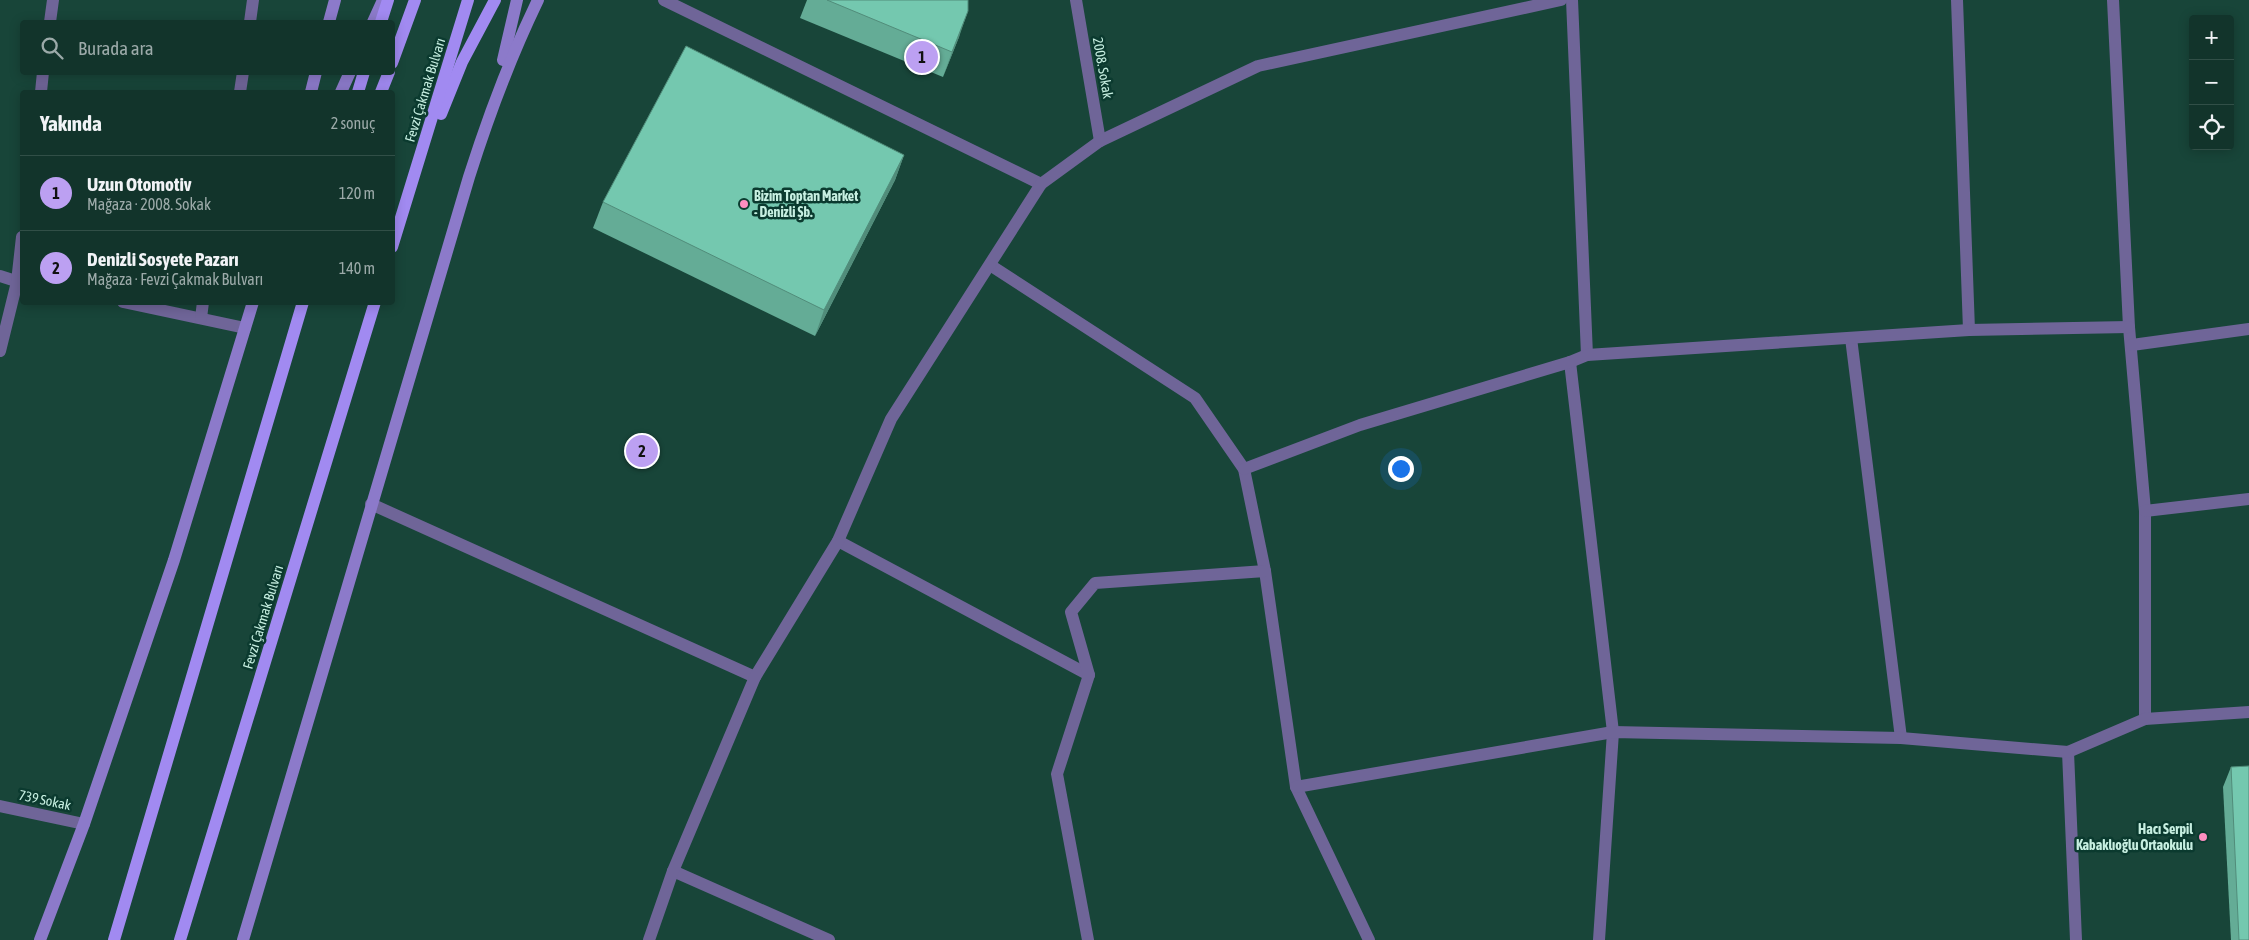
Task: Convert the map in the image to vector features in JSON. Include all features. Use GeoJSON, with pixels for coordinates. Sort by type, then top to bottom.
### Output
{"type":"FeatureCollection","features":[{"type":"Feature","properties":{"kind":"main road"},"geometry":{"type":"LineString","coordinates":[[330,20],[335,0]]}},
{"type":"Feature","properties":{"kind":"main road"},"geometry":{"type":"LineString","coordinates":[[374,20],[383,0]]}},
{"type":"Feature","properties":{"kind":"main road"},"geometry":{"type":"LineString","coordinates":[[382,20],[388,0]]}},
{"type":"Feature","properties":{"kind":"main road"},"geometry":{"type":"LineString","coordinates":[[395,54],[414,0]]}},
{"type":"Feature","properties":{"kind":"main road","name":"Fevzi Çakmak Bulvarı"},"geometry":{"type":"LineString","coordinates":[[395,237],[468,0]]}},
{"type":"Feature","properties":{"kind":"main road"},"geometry":{"type":"LineString","coordinates":[[406,202],[462,62],[495,0]]}},
{"type":"Feature","properties":{"kind":"main road"},"geometry":{"type":"LineString","coordinates":[[494,99],[517,0]]}},
{"type":"Feature","properties":{"kind":"main road"},"geometry":{"type":"LineString","coordinates":[[243,940],[469,176],[494,99],[513,52],[538,0]]}},
{"type":"Feature","properties":{"kind":"main road"},"geometry":{"type":"LineString","coordinates":[[312,90],[315,75]]}},
{"type":"Feature","properties":{"kind":"main road"},"geometry":{"type":"LineString","coordinates":[[342,90],[349,75]]}},
{"type":"Feature","properties":{"kind":"main road"},"geometry":{"type":"LineString","coordinates":[[359,90],[363,75]]}},
{"type":"Feature","properties":{"kind":"main road"},"geometry":{"type":"LineString","coordinates":[[381,90],[388,75]]}},
{"type":"Feature","properties":{"kind":"main road"},"geometry":{"type":"LineString","coordinates":[[40,940],[84,824],[174,560],[252,305]]}},
{"type":"Feature","properties":{"kind":"main road"},"geometry":{"type":"LineString","coordinates":[[114,940],[302,305]]}},
{"type":"Feature","properties":{"kind":"main road","name":"Fevzi Çakmak Bulvarı"},"geometry":{"type":"LineString","coordinates":[[180,940],[374,305]]}},
{"type":"Feature","properties":{"kind":"street"},"geometry":{"type":"LineString","coordinates":[[50,20],[53,0]]}},
{"type":"Feature","properties":{"kind":"street"},"geometry":{"type":"LineString","coordinates":[[250,20],[253,0]]}},
{"type":"Feature","properties":{"kind":"street"},"geometry":{"type":"LineString","coordinates":[[664,0],[1041,184]]}},
{"type":"Feature","properties":{"kind":"street","name":"2008. Sokak"},"geometry":{"type":"LineString","coordinates":[[1076,0],[1100,141]]}},
{"type":"Feature","properties":{"kind":"street"},"geometry":{"type":"LineString","coordinates":[[649,940],[674,871],[755,677],[838,541],[891,419],[1041,184],[1100,141],[1258,66],[1561,0]]}},
{"type":"Feature","properties":{"kind":"street"},"geometry":{"type":"LineString","coordinates":[[1572,0],[1587,355]]}},
{"type":"Feature","properties":{"kind":"street"},"geometry":{"type":"LineString","coordinates":[[1957,0],[1969,330]]}},
{"type":"Feature","properties":{"kind":"street"},"geometry":{"type":"LineString","coordinates":[[2113,0],[2129,327],[2145,511],[2145,719]]}},
{"type":"Feature","properties":{"kind":"street"},"geometry":{"type":"LineString","coordinates":[[41,90],[44,75]]}},
{"type":"Feature","properties":{"kind":"street"},"geometry":{"type":"LineString","coordinates":[[240,90],[243,75]]}},
{"type":"Feature","properties":{"kind":"street"},"geometry":{"type":"LineString","coordinates":[[990,265],[1195,398],[1244,469],[1265,571],[1296,787],[1369,940]]}},
{"type":"Feature","properties":{"kind":"street"},"geometry":{"type":"LineString","coordinates":[[0,276],[20,282],[0,351]]}},
{"type":"Feature","properties":{"kind":"street"},"geometry":{"type":"LineString","coordinates":[[138,305],[245,328]]}},
{"type":"Feature","properties":{"kind":"street"},"geometry":{"type":"LineString","coordinates":[[201,318],[203,305]]}},
{"type":"Feature","properties":{"kind":"street"},"geometry":{"type":"LineString","coordinates":[[1244,469],[1360,425],[1570,362],[1587,355],[1969,330],[2129,327]]}},
{"type":"Feature","properties":{"kind":"street"},"geometry":{"type":"LineString","coordinates":[[2132,345],[2249,329]]}},
{"type":"Feature","properties":{"kind":"street"},"geometry":{"type":"LineString","coordinates":[[1851,338],[1901,738]]}},
{"type":"Feature","properties":{"kind":"street"},"geometry":{"type":"LineString","coordinates":[[1570,362],[1613,732],[1599,940]]}},
{"type":"Feature","properties":{"kind":"street"},"geometry":{"type":"LineString","coordinates":[[2145,511],[2249,499]]}},
{"type":"Feature","properties":{"kind":"street"},"geometry":{"type":"LineString","coordinates":[[371,504],[755,677]]}},
{"type":"Feature","properties":{"kind":"street"},"geometry":{"type":"LineString","coordinates":[[838,541],[1089,675]]}},
{"type":"Feature","properties":{"kind":"street"},"geometry":{"type":"LineString","coordinates":[[1088,940],[1057,774],[1089,675],[1071,612],[1095,583],[1265,571]]}},
{"type":"Feature","properties":{"kind":"street"},"geometry":{"type":"LineString","coordinates":[[1296,787],[1613,732],[1901,738],[2068,752],[2145,719],[2249,712]]}},
{"type":"Feature","properties":{"kind":"street"},"geometry":{"type":"LineString","coordinates":[[2068,752],[2076,940]]}},
{"type":"Feature","properties":{"kind":"street","name":"739 Sokak"},"geometry":{"type":"LineString","coordinates":[[0,806],[84,824]]}},
{"type":"Feature","properties":{"kind":"street"},"geometry":{"type":"LineString","coordinates":[[674,871],[829,940]]}},
{"type":"Feature","properties":{"kind":"building"},"geometry":{"type":"Polygon","coordinates":[[[827,0],[968,0],[968,11],[952,52],[827,0]]]}},
{"type":"Feature","properties":{"kind":"building","name":"Bizim Toptan Market - Denizli Şb."},"geometry":{"type":"Polygon","coordinates":[[[686,46],[904,155],[824,310],[603,202],[686,46]]]}},
{"type":"Feature","properties":{"kind":"building","name":"Hacı Serpil Kabaklıoğlu Ortaokulu"},"geometry":{"type":"Polygon","coordinates":[[[2249,766],[2249,940],[2239,940],[2231,767],[2249,766]]]}},
{"type":"Feature","properties":{"kind":"place","name":"Uzun Otomotiv"},"geometry":{"type":"Point","coordinates":[922,57]}},
{"type":"Feature","properties":{"kind":"place","name":"Bizim Toptan Market - Denizli Şb."},"geometry":{"type":"Point","coordinates":[744,204]}},
{"type":"Feature","properties":{"kind":"place","name":"Denizli Sosyete Pazarı"},"geometry":{"type":"Point","coordinates":[642,451]}},
{"type":"Feature","properties":{"kind":"place","name":"Hacı Serpil Kabaklıoğlu Ortaokulu"},"geometry":{"type":"Point","coordinates":[2203,837]}}]}
